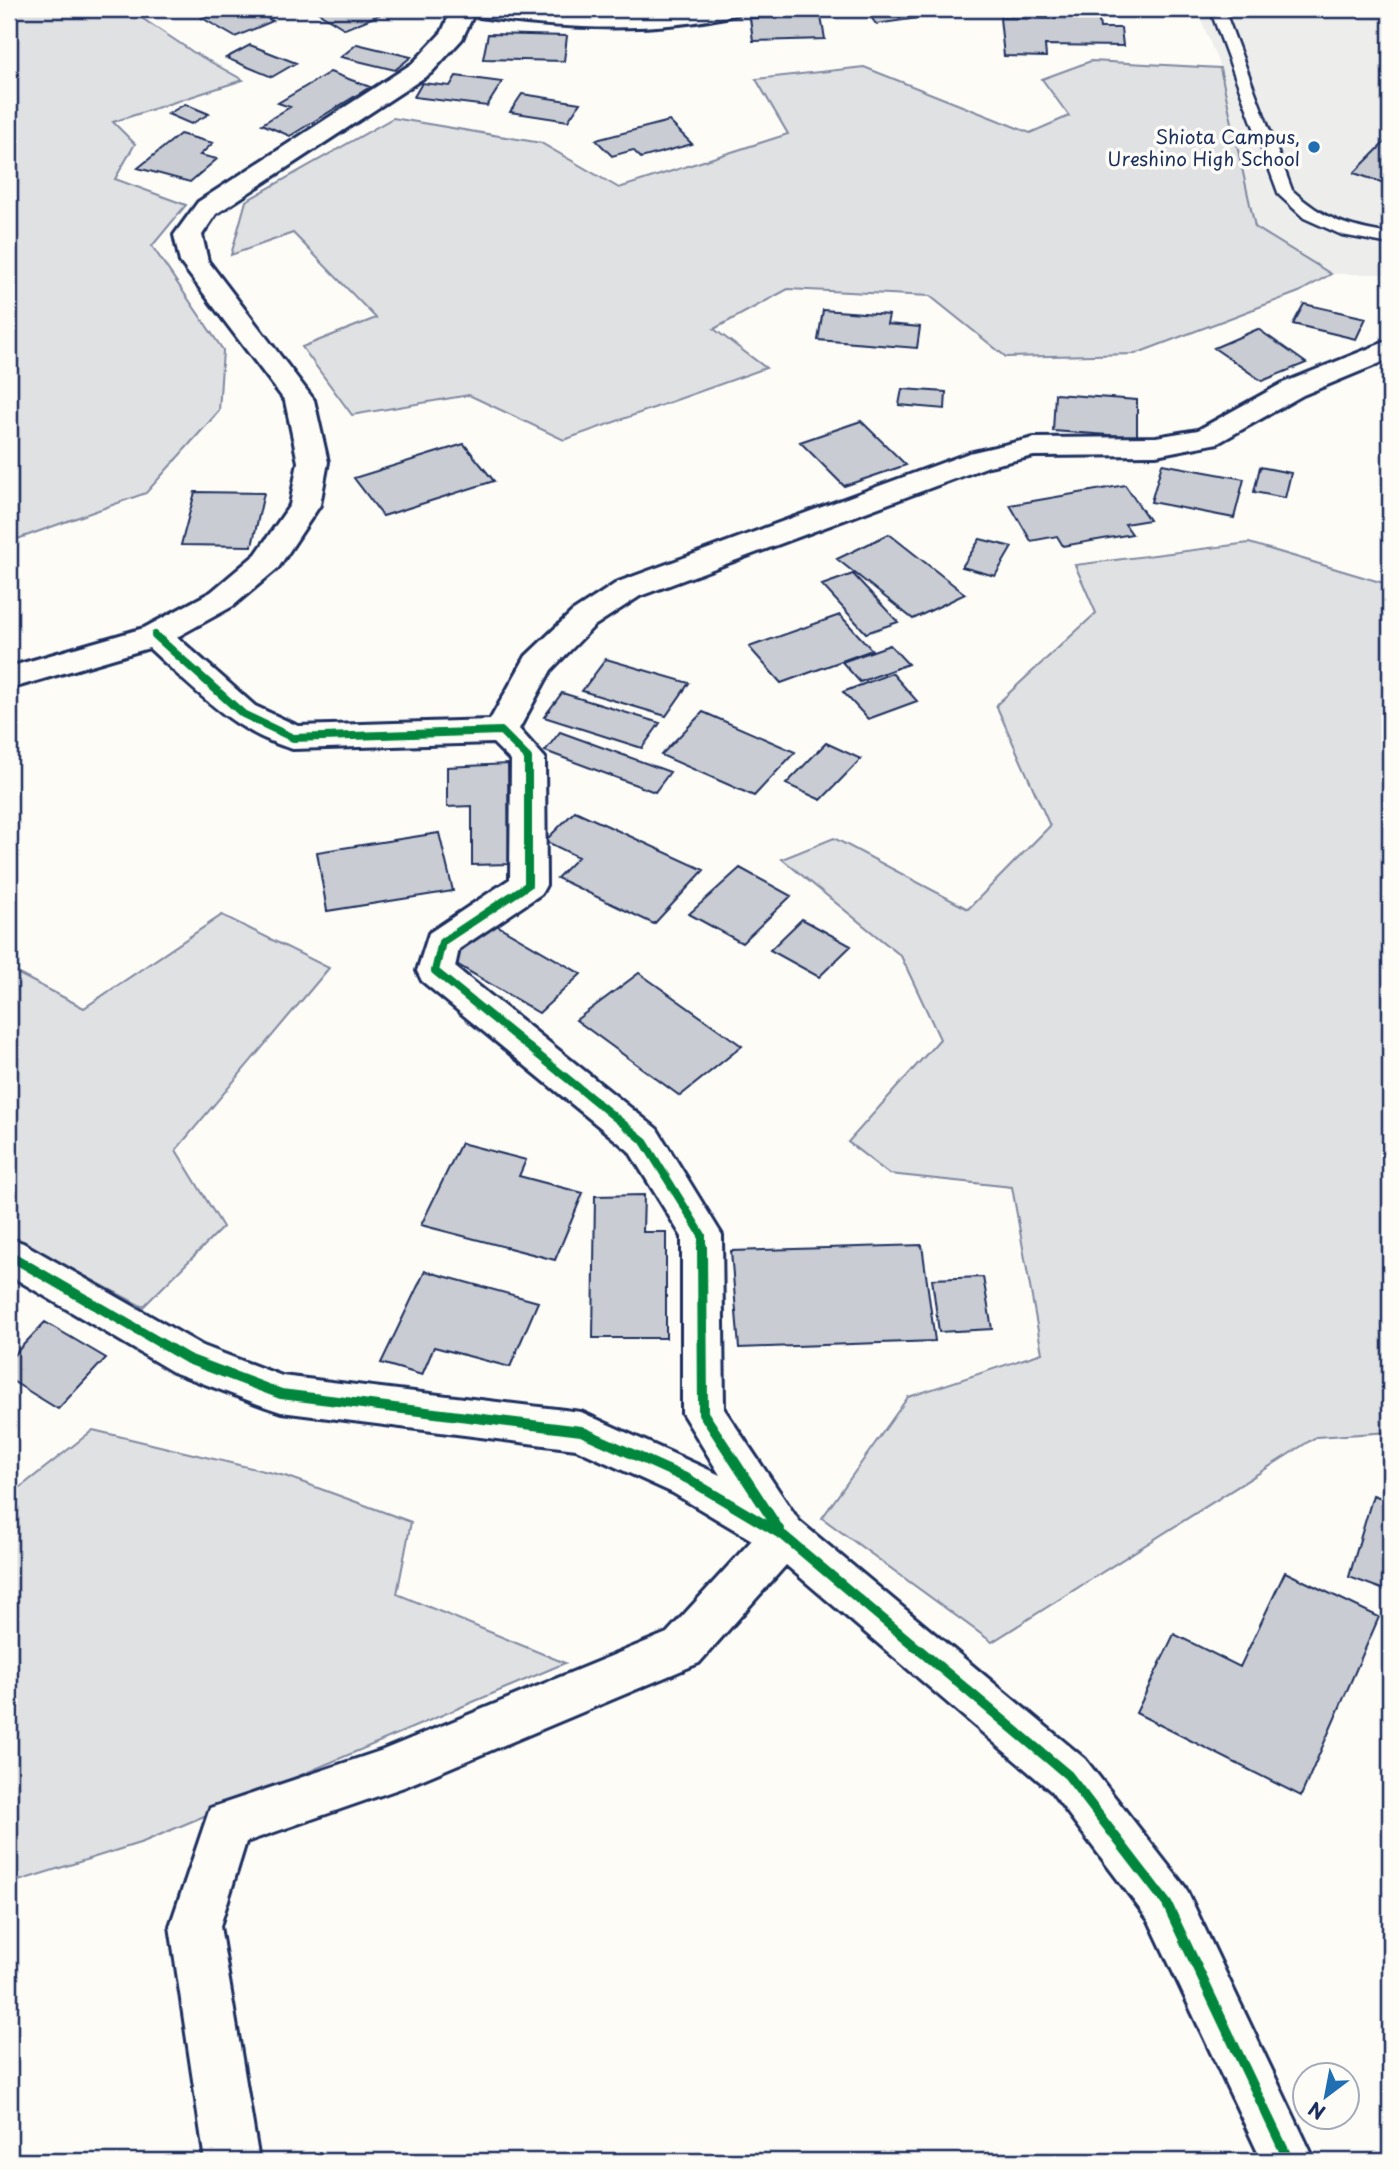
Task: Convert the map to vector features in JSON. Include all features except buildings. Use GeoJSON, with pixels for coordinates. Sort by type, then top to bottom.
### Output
{"type":"FeatureCollection","features":[{"type":"Feature","properties":{"kind":"street"},"geometry":{"type":"LineString","coordinates":[[9,678],[155,635],[222,599],[267,561],[305,505],[313,462],[299,400],[194,262],[188,235],[207,208],[422,68],[453,34],[464,9]]}},
{"type":"Feature","properties":{"kind":"street"},"geometry":{"type":"LineString","coordinates":[[475,9],[580,21],[685,15],[730,9]]}},
{"type":"Feature","properties":{"kind":"street"},"geometry":{"type":"LineString","coordinates":[[501,731],[538,664],[583,619],[629,589],[980,459],[1034,447],[1156,446],[1207,437],[1293,389],[1390,349]]}},
{"type":"Feature","properties":{"kind":"street"},"geometry":{"type":"LineString","coordinates":[[155,635],[243,714],[293,738],[501,731],[528,758],[528,885],[442,942],[435,971],[643,1140],[702,1235],[703,1413],[784,1536]]}},
{"type":"Feature","properties":{"kind":"street"},"geometry":{"type":"LineString","coordinates":[[9,1255],[188,1359],[281,1394],[580,1431],[688,1479],[784,1536],[1068,1775],[1167,1904],[1289,2161]]}},
{"type":"Feature","properties":{"kind":"street"},"geometry":{"type":"LineString","coordinates":[[232,2161],[195,1926],[227,1825],[387,1770],[682,1648],[784,1536]]}},
{"type":"Feature","properties":{"kind":"lane"},"geometry":{"type":"LineString","coordinates":[[1217,9],[1285,192],[1310,215],[1348,232],[1390,239]]}},
{"type":"Feature","properties":{"kind":"shaded area"},"geometry":{"type":"Polygon","coordinates":[[[9,9],[128,9],[193,52],[243,80],[113,122],[135,144],[115,179],[186,205],[152,246],[223,350],[219,411],[146,493],[9,542],[9,9]]]}},
{"type":"Feature","properties":{"kind":"shaded area","name":"Shiota Campus, Ureshino High School"},"geometry":{"type":"Polygon","coordinates":[[[1197,9],[1390,9],[1390,274],[1331,274],[1255,227],[1220,68],[1197,9]]]}},
{"type":"Feature","properties":{"kind":"shaded area"},"geometry":{"type":"Polygon","coordinates":[[[1091,61],[1220,68],[1255,227],[1331,274],[1299,292],[1135,354],[1006,357],[930,296],[788,289],[714,329],[766,368],[564,440],[469,395],[352,415],[302,347],[376,318],[293,233],[231,255],[246,201],[393,118],[541,143],[619,188],[788,134],[756,79],[864,67],[1030,133],[1069,116],[1042,79],[1091,61]]]}},
{"type":"Feature","properties":{"kind":"shaded area"},"geometry":{"type":"Polygon","coordinates":[[[1249,543],[1390,585],[1390,1432],[1316,1437],[992,1642],[822,1518],[908,1397],[1042,1353],[1012,1187],[889,1174],[848,1142],[940,1039],[901,956],[782,859],[834,838],[968,909],[1050,826],[996,705],[1096,613],[1075,565],[1249,543]]]}},
{"type":"Feature","properties":{"kind":"shaded area"},"geometry":{"type":"Polygon","coordinates":[[[222,915],[329,968],[176,1150],[223,1227],[143,1307],[9,1236],[9,969],[84,1008],[222,915]]]}},
{"type":"Feature","properties":{"kind":"shaded area"},"geometry":{"type":"Polygon","coordinates":[[[93,1430],[285,1476],[411,1522],[397,1594],[565,1663],[143,1842],[9,1884],[9,1496],[93,1430]]]}},
{"type":"Feature","properties":{"kind":"cycle path"},"geometry":{"type":"LineString","coordinates":[[155,635],[243,714],[293,738],[501,731],[528,758],[528,885],[442,942],[435,971],[643,1140],[702,1235],[703,1413],[780,1531]]}},
{"type":"Feature","properties":{"kind":"cycle path"},"geometry":{"type":"LineString","coordinates":[[9,1255],[188,1359],[281,1394],[581,1431],[688,1479],[784,1536],[1068,1775],[1167,1904],[1289,2161]]}},
{"type":"Feature","properties":{"kind":"place","name":"Shiota Campus, Ureshino High School"},"geometry":{"type":"Point","coordinates":[1314,147]}}]}
